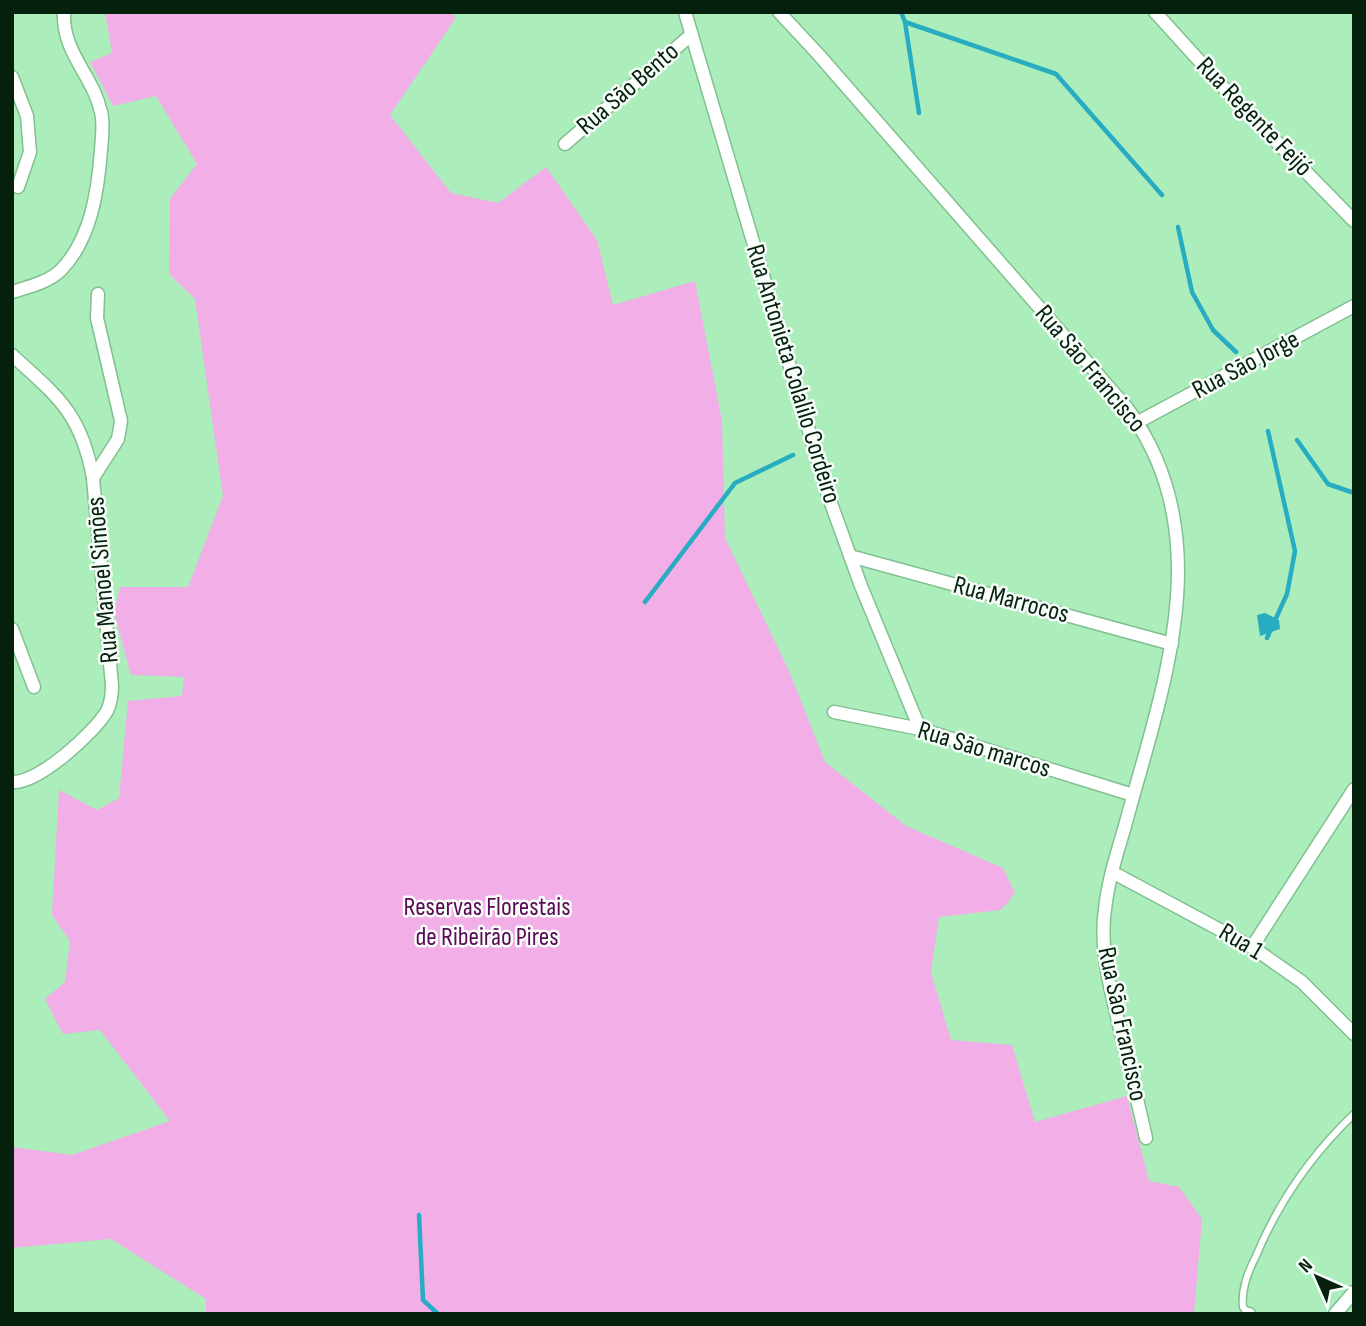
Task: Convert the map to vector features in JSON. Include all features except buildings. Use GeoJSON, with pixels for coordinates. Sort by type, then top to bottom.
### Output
{"type":"FeatureCollection","features":[{"type":"Feature","properties":{"kind":"street"},"geometry":{"type":"LineString","coordinates":[[12,292],[60,272],[89,222],[96,196],[101,112],[67,42],[63,27],[64,12]]}},
{"type":"Feature","properties":{"kind":"street","name":"Rua Antonieta Colalilo Cordeiro"},"geometry":{"type":"LineString","coordinates":[[685,12],[828,495],[920,729]]}},
{"type":"Feature","properties":{"kind":"street","name":"Rua São Francisco"},"geometry":{"type":"LineString","coordinates":[[779,12],[1138,422],[1155,451],[1166,480],[1174,512],[1179,561],[1172,644],[1154,723],[1104,910],[1104,954],[1146,1138]]}},
{"type":"Feature","properties":{"kind":"street","name":"Rua Regente Feijó"},"geometry":{"type":"LineString","coordinates":[[1155,12],[1223,87],[1354,221]]}},
{"type":"Feature","properties":{"kind":"street","name":"Rua São Bento"},"geometry":{"type":"LineString","coordinates":[[565,144],[691,35]]}},
{"type":"Feature","properties":{"kind":"street"},"geometry":{"type":"LineString","coordinates":[[13,79],[27,116],[30,152],[18,187]]}},
{"type":"Feature","properties":{"kind":"street"},"geometry":{"type":"LineString","coordinates":[[93,478],[118,439],[121,421],[97,318],[98,293]]}},
{"type":"Feature","properties":{"kind":"street","name":"Rua São Jorge"},"geometry":{"type":"LineString","coordinates":[[1138,422],[1354,306]]}},
{"type":"Feature","properties":{"kind":"street","name":"Rua Manoel Simões"},"geometry":{"type":"LineString","coordinates":[[12,355],[51,390],[73,416],[88,453],[93,478],[113,685],[106,712],[54,765],[30,779],[12,782]]}},
{"type":"Feature","properties":{"kind":"street","name":"Rua Marrocos"},"geometry":{"type":"LineString","coordinates":[[850,556],[1172,644]]}},
{"type":"Feature","properties":{"kind":"street"},"geometry":{"type":"LineString","coordinates":[[12,629],[34,687]]}},
{"type":"Feature","properties":{"kind":"street","name":"Rua São marcos"},"geometry":{"type":"LineString","coordinates":[[834,712],[920,729],[1133,795]]}},
{"type":"Feature","properties":{"kind":"street"},"geometry":{"type":"LineString","coordinates":[[1252,947],[1354,789]]}},
{"type":"Feature","properties":{"kind":"street","name":"Rua 1"},"geometry":{"type":"LineString","coordinates":[[1112,872],[1252,947],[1302,982],[1354,1034]]}},
{"type":"Feature","properties":{"kind":"street"},"geometry":{"type":"LineString","coordinates":[[1335,1314],[1354,1292]]}},
{"type":"Feature","properties":{"kind":"lane"},"geometry":{"type":"LineString","coordinates":[[1248,1314],[1242,1307],[1242,1291],[1286,1194],[1326,1140],[1354,1114]]}},
{"type":"Feature","properties":{"kind":"green space","name":"Reservas Florestais de Ribeirão Pires"},"geometry":{"type":"Polygon","coordinates":[[[105,12],[453,12],[455,19],[390,115],[451,193],[498,203],[546,167],[597,240],[613,305],[695,281],[722,421],[725,538],[790,673],[825,762],[906,826],[1003,868],[1015,893],[1001,910],[939,917],[931,972],[951,1040],[1012,1045],[1035,1122],[1127,1096],[1149,1181],[1179,1187],[1202,1219],[1194,1314],[206,1314],[206,1299],[111,1239],[12,1248],[12,1147],[72,1155],[170,1121],[100,1030],[63,1034],[45,999],[65,982],[70,941],[52,915],[59,790],[97,810],[119,798],[128,701],[182,696],[184,677],[131,675],[114,613],[120,587],[188,587],[223,496],[195,299],[169,274],[170,199],[197,164],[156,96],[113,106],[90,62],[112,53],[105,12]]]}},
{"type":"Feature","properties":{"kind":"water"},"geometry":{"type":"Polygon","coordinates":[[[1265,613],[1279,620],[1280,629],[1260,636],[1257,615],[1265,613]]]}},
{"type":"Feature","properties":{"kind":"waterway"},"geometry":{"type":"LineString","coordinates":[[901,12],[905,22],[1056,74],[1162,195]]}},
{"type":"Feature","properties":{"kind":"waterway"},"geometry":{"type":"LineString","coordinates":[[905,22],[919,113]]}},
{"type":"Feature","properties":{"kind":"waterway"},"geometry":{"type":"LineString","coordinates":[[1178,227],[1192,292],[1213,330],[1236,352]]}},
{"type":"Feature","properties":{"kind":"waterway"},"geometry":{"type":"LineString","coordinates":[[1267,638],[1287,594],[1295,551],[1268,431]]}},
{"type":"Feature","properties":{"kind":"waterway"},"geometry":{"type":"LineString","coordinates":[[1297,440],[1328,484],[1354,493]]}},
{"type":"Feature","properties":{"kind":"waterway"},"geometry":{"type":"LineString","coordinates":[[645,602],[735,483],[793,455]]}},
{"type":"Feature","properties":{"kind":"waterway"},"geometry":{"type":"LineString","coordinates":[[419,1215],[423,1300],[438,1314]]}}]}
